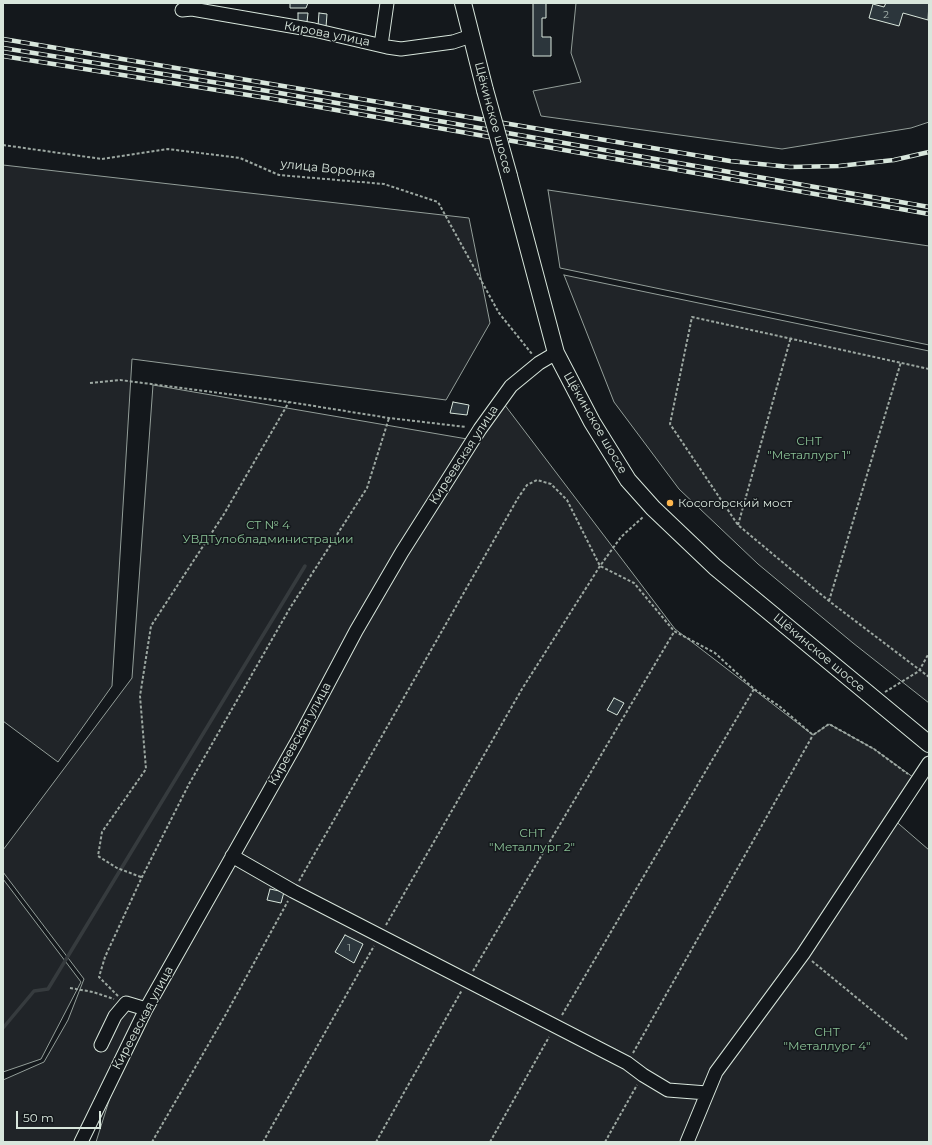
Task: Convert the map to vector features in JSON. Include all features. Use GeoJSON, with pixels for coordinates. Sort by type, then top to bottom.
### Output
{"type":"FeatureCollection","features":[{"type":"Feature","properties":{"kind":"main road","name":"Щёкинское шоссе"},"geometry":{"type":"LineString","coordinates":[[463,3],[509,176],[542,309],[556,353],[604,441],[628,480],[653,508],[716,568],[929,744]]}},
{"type":"Feature","properties":{"kind":"street"},"geometry":{"type":"LineString","coordinates":[[381,45],[387,3]]}},
{"type":"Feature","properties":{"kind":"street","name":"Кирова улица"},"geometry":{"type":"LineString","coordinates":[[182,10],[192,9],[314,30],[401,49],[453,42],[471,36]]}},
{"type":"Feature","properties":{"kind":"street","name":"Киреевская улица"},"geometry":{"type":"LineString","coordinates":[[81,1142],[146,1009],[297,742],[356,631],[480,429],[511,386],[539,362],[556,353]]}},
{"type":"Feature","properties":{"kind":"street"},"geometry":{"type":"LineString","coordinates":[[687,1142],[716,1072],[803,954],[929,763]]}},
{"type":"Feature","properties":{"kind":"street"},"geometry":{"type":"LineString","coordinates":[[232,856],[293,891],[556,1025],[627,1063],[643,1076],[668,1090],[707,1093]]}},
{"type":"Feature","properties":{"kind":"street"},"geometry":{"type":"LineString","coordinates":[[101,1045],[115,1016],[126,1003],[146,1009]]}},
{"type":"Feature","properties":{"kind":"path","name":"улица Воронка"},"geometry":{"type":"LineString","coordinates":[[3,145],[102,159],[168,149],[240,158],[279,176],[384,184],[438,202],[498,313],[539,362]]}},
{"type":"Feature","properties":{"kind":"path"},"geometry":{"type":"LineString","coordinates":[[929,369],[791,337],[692,317],[670,424],[738,525],[829,601],[919,671],[929,677]]}},
{"type":"Feature","properties":{"kind":"path"},"geometry":{"type":"LineString","coordinates":[[738,525],[791,337]]}},
{"type":"Feature","properties":{"kind":"path"},"geometry":{"type":"LineString","coordinates":[[829,601],[901,362]]}},
{"type":"Feature","properties":{"kind":"path"},"geometry":{"type":"LineString","coordinates":[[90,383],[120,380],[289,402],[389,418],[480,429]]}},
{"type":"Feature","properties":{"kind":"path"},"geometry":{"type":"LineString","coordinates":[[142,877],[117,868],[98,856],[102,832],[146,769],[140,696],[151,626],[224,514],[289,402]]}},
{"type":"Feature","properties":{"kind":"path"},"geometry":{"type":"LineString","coordinates":[[126,1003],[99,977],[105,957],[142,877],[189,784],[290,608],[367,488],[389,418]]}},
{"type":"Feature","properties":{"kind":"path"},"geometry":{"type":"LineString","coordinates":[[152,1142],[226,1014],[293,891],[379,739],[527,485],[537,480],[551,484],[567,500],[600,566],[634,583],[674,632],[715,653],[754,689],[779,706],[813,735]]}},
{"type":"Feature","properties":{"kind":"path"},"geometry":{"type":"LineString","coordinates":[[263,1142],[522,689],[600,566],[621,537],[653,508]]}},
{"type":"Feature","properties":{"kind":"path"},"geometry":{"type":"LineString","coordinates":[[376,1142],[468,981],[674,632]]}},
{"type":"Feature","properties":{"kind":"path"},"geometry":{"type":"LineString","coordinates":[[874,699],[919,671],[929,653]]}},
{"type":"Feature","properties":{"kind":"path"},"geometry":{"type":"LineString","coordinates":[[490,1142],[556,1025],[754,689]]}},
{"type":"Feature","properties":{"kind":"path"},"geometry":{"type":"LineString","coordinates":[[627,1063],[813,735],[829,724],[874,749],[917,780]]}},
{"type":"Feature","properties":{"kind":"path"},"geometry":{"type":"LineString","coordinates":[[803,954],[908,1040]]}},
{"type":"Feature","properties":{"kind":"path"},"geometry":{"type":"LineString","coordinates":[[70,988],[93,992],[126,1003]]}},
{"type":"Feature","properties":{"kind":"path"},"geometry":{"type":"LineString","coordinates":[[605,1142],[643,1076]]}},
{"type":"Feature","properties":{"kind":"green space"},"geometry":{"type":"Polygon","coordinates":[[[576,3],[929,3],[929,122],[911,128],[782,149],[541,116],[533,91],[581,82],[571,53],[576,3]]]}},
{"type":"Feature","properties":{"kind":"green space"},"geometry":{"type":"Polygon","coordinates":[[[3,165],[469,218],[490,323],[446,400],[132,359],[112,686],[58,762],[3,721],[3,165]]]}},
{"type":"Feature","properties":{"kind":"green space"},"geometry":{"type":"Polygon","coordinates":[[[548,190],[929,246],[929,345],[560,268],[548,190]]]}},
{"type":"Feature","properties":{"kind":"green space","name":"СНТ \"Металлург 1\""},"geometry":{"type":"Polygon","coordinates":[[[564,275],[929,351],[929,703],[853,643],[758,564],[679,489],[614,402],[564,275]]]}},
{"type":"Feature","properties":{"kind":"green space","name":"СНТ \"Металлург 2\""},"geometry":{"type":"Polygon","coordinates":[[[153,385],[473,440],[501,400],[675,629],[813,735],[829,724],[874,749],[917,780],[892,818],[929,850],[929,1142],[96,1142],[124,1053],[81,1142],[3,1142],[3,1080],[44,1062],[68,1020],[84,979],[3,872],[3,850],[132,678],[153,385]]]}},
{"type":"Feature","properties":{"kind":"green space"},"geometry":{"type":"Polygon","coordinates":[[[3,879],[81,982],[41,1059],[3,1072],[3,879]]]}},
{"type":"Feature","properties":{"kind":"building"},"geometry":{"type":"Polygon","coordinates":[[[290,3],[308,3],[306,8],[290,8],[290,3]]]}},
{"type":"Feature","properties":{"kind":"building"},"geometry":{"type":"Polygon","coordinates":[[[533,3],[546,3],[546,18],[542,18],[542,37],[551,37],[551,56],[533,56],[533,3]]]}},
{"type":"Feature","properties":{"kind":"building"},"geometry":{"type":"Polygon","coordinates":[[[886,3],[929,3],[928,20],[903,13],[899,26],[869,18],[873,4],[884,7],[886,3]]]}},
{"type":"Feature","properties":{"kind":"building"},"geometry":{"type":"Polygon","coordinates":[[[298,13],[308,13],[307,22],[298,21],[298,13]]]}},
{"type":"Feature","properties":{"kind":"building"},"geometry":{"type":"Polygon","coordinates":[[[319,13],[327,14],[326,27],[318,26],[319,13]]]}},
{"type":"Feature","properties":{"kind":"building"},"geometry":{"type":"Polygon","coordinates":[[[453,402],[469,405],[467,415],[450,413],[453,402]]]}},
{"type":"Feature","properties":{"kind":"building"},"geometry":{"type":"Polygon","coordinates":[[[614,698],[624,703],[617,715],[607,710],[614,698]]]}},
{"type":"Feature","properties":{"kind":"building"},"geometry":{"type":"Polygon","coordinates":[[[270,889],[284,892],[281,903],[267,900],[270,889]]]}},
{"type":"Feature","properties":{"kind":"building"},"geometry":{"type":"Polygon","coordinates":[[[345,935],[363,944],[354,963],[335,952],[345,935]]]}},
{"type":"Feature","properties":{"kind":"waterway"},"geometry":{"type":"LineString","coordinates":[[3,1028],[34,991],[48,989],[305,566]]}},
{"type":"Feature","properties":{"kind":"railway"},"geometry":{"type":"LineString","coordinates":[[3,39],[730,161],[790,167],[839,166],[894,160],[929,152]]}},
{"type":"Feature","properties":{"kind":"railway"},"geometry":{"type":"LineString","coordinates":[[3,48],[274,92],[929,207]]}},
{"type":"Feature","properties":{"kind":"railway"},"geometry":{"type":"LineString","coordinates":[[3,56],[273,99],[929,214]]}},
{"type":"Feature","properties":{"kind":"place","name":"Косогорский мост"},"geometry":{"type":"Point","coordinates":[670,503]}},
{"type":"Feature","properties":{"kind":"park label","name":"СТ № 4 УВДТулобладминистрации"},"geometry":{"type":"Point","coordinates":[268,532]}},
{"type":"Feature","properties":{"kind":"park label","name":"СНТ \"Металлург 4\""},"geometry":{"type":"Point","coordinates":[827,1039]}}]}
